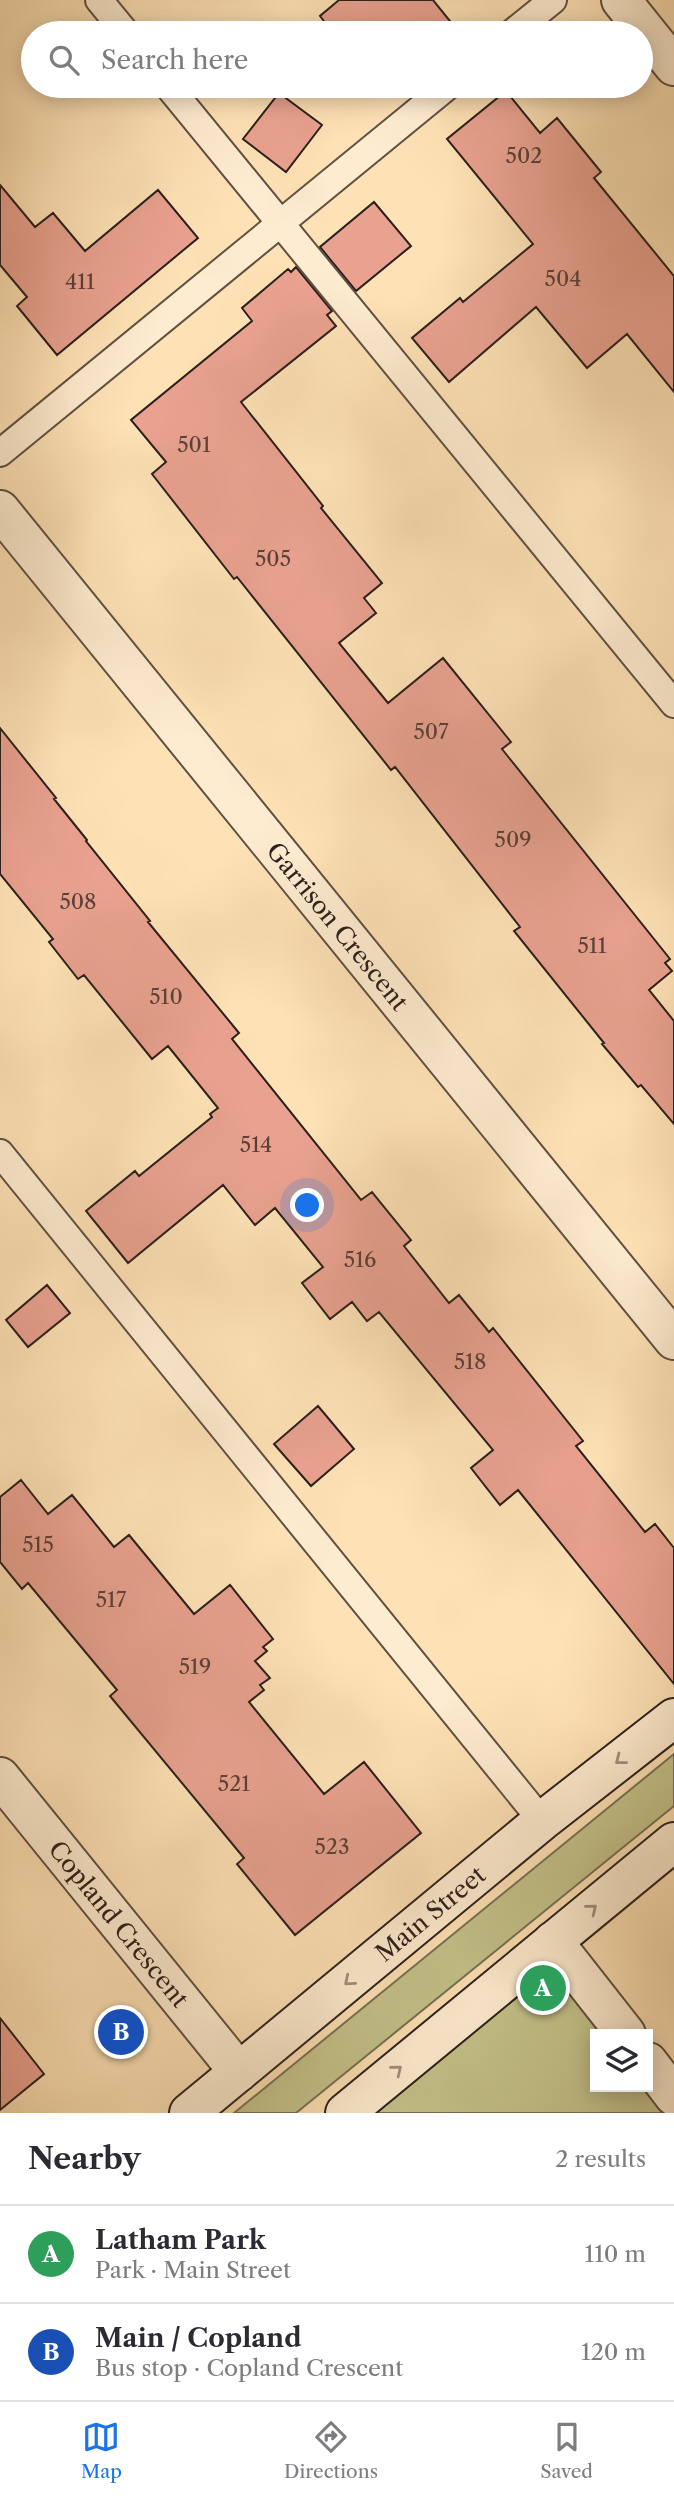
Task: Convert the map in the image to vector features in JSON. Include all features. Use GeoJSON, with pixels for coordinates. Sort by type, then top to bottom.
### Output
{"type":"FeatureCollection","features":[{"type":"Feature","properties":{"kind":"street"},"geometry":{"type":"LineString","coordinates":[[621,0],[638,21]]}},
{"type":"Feature","properties":{"kind":"street"},"geometry":{"type":"LineString","coordinates":[[653,40],[674,66]]}},
{"type":"Feature","properties":{"kind":"street","name":"Garrison Crescent"},"geometry":{"type":"LineString","coordinates":[[0,510],[674,1340]]}},
{"type":"Feature","properties":{"kind":"street","name":"Main Street"},"geometry":{"type":"LineString","coordinates":[[189,2113],[542,1821],[674,1718]]}},
{"type":"Feature","properties":{"kind":"street","name":"Copland Crescent"},"geometry":{"type":"LineString","coordinates":[[0,1777],[239,2072]]}},
{"type":"Feature","properties":{"kind":"street"},"geometry":{"type":"LineString","coordinates":[[345,2113],[674,1842]]}},
{"type":"Feature","properties":{"kind":"street"},"geometry":{"type":"LineString","coordinates":[[553,1941],[622,2029]]}},
{"type":"Feature","properties":{"kind":"street"},"geometry":{"type":"LineString","coordinates":[[653,2069],[674,2096]]}},
{"type":"Feature","properties":{"kind":"lane"},"geometry":{"type":"LineString","coordinates":[[99,0],[116,21]]}},
{"type":"Feature","properties":{"kind":"lane"},"geometry":{"type":"LineString","coordinates":[[527,21],[553,0]]}},
{"type":"Feature","properties":{"kind":"lane"},"geometry":{"type":"LineString","coordinates":[[178,98],[674,704]]}},
{"type":"Feature","properties":{"kind":"lane"},"geometry":{"type":"LineString","coordinates":[[0,453],[433,98]]}},
{"type":"Feature","properties":{"kind":"lane"},"geometry":{"type":"LineString","coordinates":[[0,1153],[542,1821]]}},
{"type":"Feature","properties":{"kind":"shaded area"},"geometry":{"type":"Polygon","coordinates":[[[674,1754],[674,1806],[296,2113],[234,2113],[674,1754]]]}},
{"type":"Feature","properties":{"kind":"shaded area"},"geometry":{"type":"Polygon","coordinates":[[[553,1941],[622,2029],[590,2029],[590,2092],[653,2092],[674,2113],[345,2113],[553,1941]]]}},
{"type":"Feature","properties":{"kind":"building"},"geometry":{"type":"Polygon","coordinates":[[[339,0],[433,0],[450,21],[324,21],[320,16],[339,0]]]}},
{"type":"Feature","properties":{"kind":"building"},"geometry":{"type":"Polygon","coordinates":[[[275,98],[286,98],[322,125],[286,172],[243,139],[275,98]]]}},
{"type":"Feature","properties":{"kind":"building"},"geometry":{"type":"Polygon","coordinates":[[[497,98],[512,98],[540,133],[557,118],[601,172],[594,178],[674,276],[674,392],[627,334],[587,368],[536,307],[449,382],[412,338],[460,298],[463,302],[533,244],[447,139],[497,98]]]}},
{"type":"Feature","properties":{"kind":"building"},"geometry":{"type":"Polygon","coordinates":[[[0,185],[35,227],[53,213],[85,251],[158,190],[198,238],[57,355],[17,306],[27,297],[0,265],[0,185]]]}},
{"type":"Feature","properties":{"kind":"building"},"geometry":{"type":"Polygon","coordinates":[[[374,202],[411,246],[356,291],[320,247],[374,202]]]}},
{"type":"Feature","properties":{"kind":"building"},"geometry":{"type":"Polygon","coordinates":[[[296,267],[332,311],[327,315],[336,326],[241,402],[382,583],[364,598],[376,613],[339,643],[388,703],[443,658],[511,742],[502,749],[670,959],[665,963],[672,971],[649,990],[674,1021],[674,1124],[602,1044],[604,1043],[514,931],[520,927],[395,767],[391,770],[237,577],[234,579],[152,474],[166,462],[131,420],[252,321],[242,308],[288,269],[291,272],[296,267]]]}},
{"type":"Feature","properties":{"kind":"building"},"geometry":{"type":"Polygon","coordinates":[[[0,728],[150,921],[148,922],[239,1033],[232,1039],[361,1200],[372,1192],[411,1240],[404,1246],[449,1303],[459,1295],[489,1332],[493,1328],[583,1441],[576,1446],[645,1532],[655,1524],[674,1548],[674,1684],[518,1490],[500,1505],[471,1468],[493,1450],[379,1312],[367,1321],[352,1302],[330,1319],[302,1283],[323,1267],[275,1208],[255,1225],[223,1185],[128,1263],[86,1211],[135,1171],[139,1176],[212,1117],[210,1114],[218,1108],[168,1046],[152,1059],[84,975],[78,979],[49,942],[53,939],[0,874],[0,728]]]}},
{"type":"Feature","properties":{"kind":"building"},"geometry":{"type":"Polygon","coordinates":[[[47,1285],[70,1313],[28,1347],[6,1320],[47,1285]]]}},
{"type":"Feature","properties":{"kind":"building"},"geometry":{"type":"Polygon","coordinates":[[[318,1406],[354,1449],[311,1486],[274,1444],[318,1406]]]}},
{"type":"Feature","properties":{"kind":"building"},"geometry":{"type":"Polygon","coordinates":[[[21,1480],[48,1514],[72,1495],[114,1547],[129,1535],[194,1614],[230,1585],[273,1639],[263,1647],[267,1651],[255,1661],[270,1678],[260,1685],[264,1690],[249,1702],[324,1794],[364,1762],[421,1833],[295,1935],[237,1864],[244,1858],[110,1696],[117,1690],[28,1583],[22,1589],[0,1562],[0,1497],[21,1480]]]}},
{"type":"Feature","properties":{"kind":"building"},"geometry":{"type":"Polygon","coordinates":[[[0,2018],[44,2074],[0,2110],[0,2018]]]}},
{"type":"Feature","properties":{"kind":"place","name":"Latham Park"},"geometry":{"type":"Point","coordinates":[543,1988]}},
{"type":"Feature","properties":{"kind":"place","name":"Main / Copland"},"geometry":{"type":"Point","coordinates":[121,2032]}}]}
